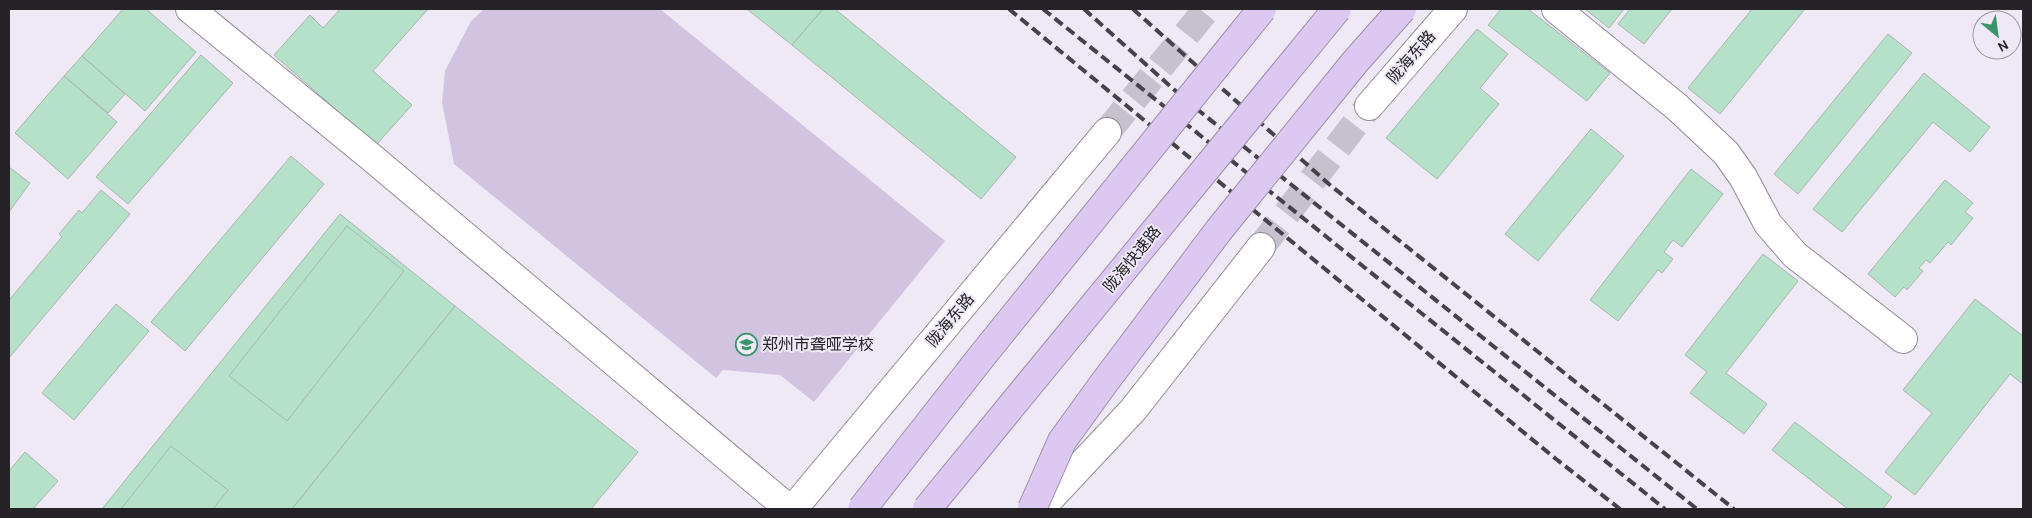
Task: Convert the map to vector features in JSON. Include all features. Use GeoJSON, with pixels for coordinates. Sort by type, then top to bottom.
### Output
{"type":"FeatureCollection","features":[{"type":"Feature","properties":{"kind":"highway"},"geometry":{"type":"LineString","coordinates":[[862,509],[982,356],[1262,9]]}},
{"type":"Feature","properties":{"kind":"highway","name":"陇海快速路"},"geometry":{"type":"LineString","coordinates":[[927,509],[1337,9]]}},
{"type":"Feature","properties":{"kind":"highway"},"geometry":{"type":"LineString","coordinates":[[1032,509],[1062,441],[1104,382],[1225,223],[1355,62],[1402,9]]}},
{"type":"Feature","properties":{"kind":"street"},"geometry":{"type":"LineString","coordinates":[[190,9],[371,157],[789,509]]}},
{"type":"Feature","properties":{"kind":"street","name":"陇海东路"},"geometry":{"type":"LineString","coordinates":[[1369,106],[1452,9]]}},
{"type":"Feature","properties":{"kind":"street"},"geometry":{"type":"LineString","coordinates":[[1556,9],[1677,107],[1726,153],[1743,177],[1768,224],[1795,255],[1903,339]]}},
{"type":"Feature","properties":{"kind":"street","name":"陇海东路"},"geometry":{"type":"LineString","coordinates":[[793,509],[1108,132]]}},
{"type":"Feature","properties":{"kind":"street"},"geometry":{"type":"LineString","coordinates":[[1040,509],[1134,410],[1261,247]]}},
{"type":"Feature","properties":{"kind":"shaded area","name":"郑州市聋哑学校"},"geometry":{"type":"Polygon","coordinates":[[[484,9],[660,9],[945,241],[814,402],[780,375],[723,370],[716,378],[454,164],[442,102],[445,71],[471,21],[484,9]]]}},
{"type":"Feature","properties":{"kind":"building"},"geometry":{"type":"Polygon","coordinates":[[[123,9],[146,9],[196,52],[145,111],[82,56],[123,9]]]}},
{"type":"Feature","properties":{"kind":"building"},"geometry":{"type":"Polygon","coordinates":[[[340,9],[428,9],[373,71],[412,105],[376,145],[274,55],[310,15],[323,28],[340,9]]]}},
{"type":"Feature","properties":{"kind":"building"},"geometry":{"type":"Polygon","coordinates":[[[747,9],[823,9],[792,45],[747,9]]]}},
{"type":"Feature","properties":{"kind":"building"},"geometry":{"type":"Polygon","coordinates":[[[823,9],[835,9],[1016,157],[981,199],[792,45],[823,9]]]}},
{"type":"Feature","properties":{"kind":"building"},"geometry":{"type":"Polygon","coordinates":[[[1501,9],[1528,9],[1610,73],[1587,101],[1488,25],[1501,9]]]}},
{"type":"Feature","properties":{"kind":"building"},"geometry":{"type":"Polygon","coordinates":[[[1585,9],[1624,9],[1609,28],[1585,9]]]}},
{"type":"Feature","properties":{"kind":"building"},"geometry":{"type":"Polygon","coordinates":[[[1630,9],[1672,9],[1644,44],[1618,24],[1630,9]]]}},
{"type":"Feature","properties":{"kind":"building"},"geometry":{"type":"Polygon","coordinates":[[[1752,9],[1805,9],[1720,114],[1688,88],[1752,9]]]}},
{"type":"Feature","properties":{"kind":"building"},"geometry":{"type":"Polygon","coordinates":[[[1477,29],[1508,54],[1480,88],[1499,104],[1437,179],[1386,138],[1477,29]]]}},
{"type":"Feature","properties":{"kind":"building"},"geometry":{"type":"Polygon","coordinates":[[[1888,34],[1912,53],[1798,194],[1774,174],[1888,34]]]}},
{"type":"Feature","properties":{"kind":"building"},"geometry":{"type":"Polygon","coordinates":[[[201,55],[233,83],[128,204],[96,177],[201,55]]]}},
{"type":"Feature","properties":{"kind":"building"},"geometry":{"type":"Polygon","coordinates":[[[82,56],[125,94],[108,113],[64,76],[82,56]]]}},
{"type":"Feature","properties":{"kind":"building"},"geometry":{"type":"Polygon","coordinates":[[[1924,73],[1990,127],[1970,152],[1933,122],[1842,232],[1813,209],[1924,73]]]}},
{"type":"Feature","properties":{"kind":"building"},"geometry":{"type":"Polygon","coordinates":[[[64,76],[117,122],[68,179],[15,133],[64,76]]]}},
{"type":"Feature","properties":{"kind":"building"},"geometry":{"type":"Polygon","coordinates":[[[1591,129],[1624,156],[1538,261],[1505,234],[1591,129]]]}},
{"type":"Feature","properties":{"kind":"building"},"geometry":{"type":"Polygon","coordinates":[[[291,156],[324,184],[185,351],[151,322],[291,156]]]}},
{"type":"Feature","properties":{"kind":"building"},"geometry":{"type":"Polygon","coordinates":[[[9,167],[30,183],[9,212],[9,167]]]}},
{"type":"Feature","properties":{"kind":"building"},"geometry":{"type":"Polygon","coordinates":[[[1691,169],[1723,194],[1682,247],[1673,240],[1664,252],[1673,259],[1662,273],[1658,270],[1618,321],[1590,300],[1691,169]]]}},
{"type":"Feature","properties":{"kind":"building"},"geometry":{"type":"Polygon","coordinates":[[[1945,180],[1973,203],[1965,212],[1973,218],[1951,245],[1948,242],[1930,263],[1926,260],[1919,268],[1923,271],[1907,290],[1904,287],[1895,297],[1868,274],[1945,180]]]}},
{"type":"Feature","properties":{"kind":"building"},"geometry":{"type":"Polygon","coordinates":[[[101,190],[130,214],[9,358],[9,300],[62,237],[59,234],[79,210],[82,213],[101,190]]]}},
{"type":"Feature","properties":{"kind":"building"},"geometry":{"type":"Polygon","coordinates":[[[340,214],[455,306],[292,509],[102,509],[340,214]]]}},
{"type":"Feature","properties":{"kind":"building"},"geometry":{"type":"Polygon","coordinates":[[[347,226],[404,271],[287,421],[229,376],[347,226]]]}},
{"type":"Feature","properties":{"kind":"building"},"geometry":{"type":"Polygon","coordinates":[[[1763,254],[1798,281],[1726,373],[1767,404],[1744,434],[1690,393],[1707,372],[1685,355],[1763,254]]]}},
{"type":"Feature","properties":{"kind":"building"},"geometry":{"type":"Polygon","coordinates":[[[1975,299],[2023,336],[2023,384],[2010,374],[1915,495],[1885,472],[1932,413],[1903,390],[1975,299]]]}},
{"type":"Feature","properties":{"kind":"building"},"geometry":{"type":"Polygon","coordinates":[[[116,304],[149,331],[74,420],[42,393],[116,304]]]}},
{"type":"Feature","properties":{"kind":"building"},"geometry":{"type":"Polygon","coordinates":[[[455,306],[638,452],[591,509],[292,509],[455,306]]]}},
{"type":"Feature","properties":{"kind":"building"},"geometry":{"type":"Polygon","coordinates":[[[1795,422],[1892,497],[1883,509],[1848,509],[1772,450],[1795,422]]]}},
{"type":"Feature","properties":{"kind":"building"},"geometry":{"type":"Polygon","coordinates":[[[171,446],[228,490],[213,509],[121,509],[171,446]]]}},
{"type":"Feature","properties":{"kind":"building"},"geometry":{"type":"Polygon","coordinates":[[[25,452],[58,481],[33,509],[9,509],[9,471],[25,452]]]}},
{"type":"Feature","properties":{"kind":"tunnel"},"geometry":{"type":"LineString","coordinates":[[1107,132],[1207,9]]}},
{"type":"Feature","properties":{"kind":"tunnel"},"geometry":{"type":"LineString","coordinates":[[1261,247],[1369,106]]}},
{"type":"Feature","properties":{"kind":"railway"},"geometry":{"type":"LineString","coordinates":[[1009,9],[1556,459],[1620,509]]}},
{"type":"Feature","properties":{"kind":"railway"},"geometry":{"type":"LineString","coordinates":[[1043,9],[1665,509]]}},
{"type":"Feature","properties":{"kind":"railway"},"geometry":{"type":"LineString","coordinates":[[1084,9],[1188,102],[1697,509]]}},
{"type":"Feature","properties":{"kind":"railway"},"geometry":{"type":"LineString","coordinates":[[1133,9],[1330,185],[1734,509]]}},
{"type":"Feature","properties":{"kind":"place","name":"郑州市聋哑学校"},"geometry":{"type":"Point","coordinates":[746,344]}}]}
